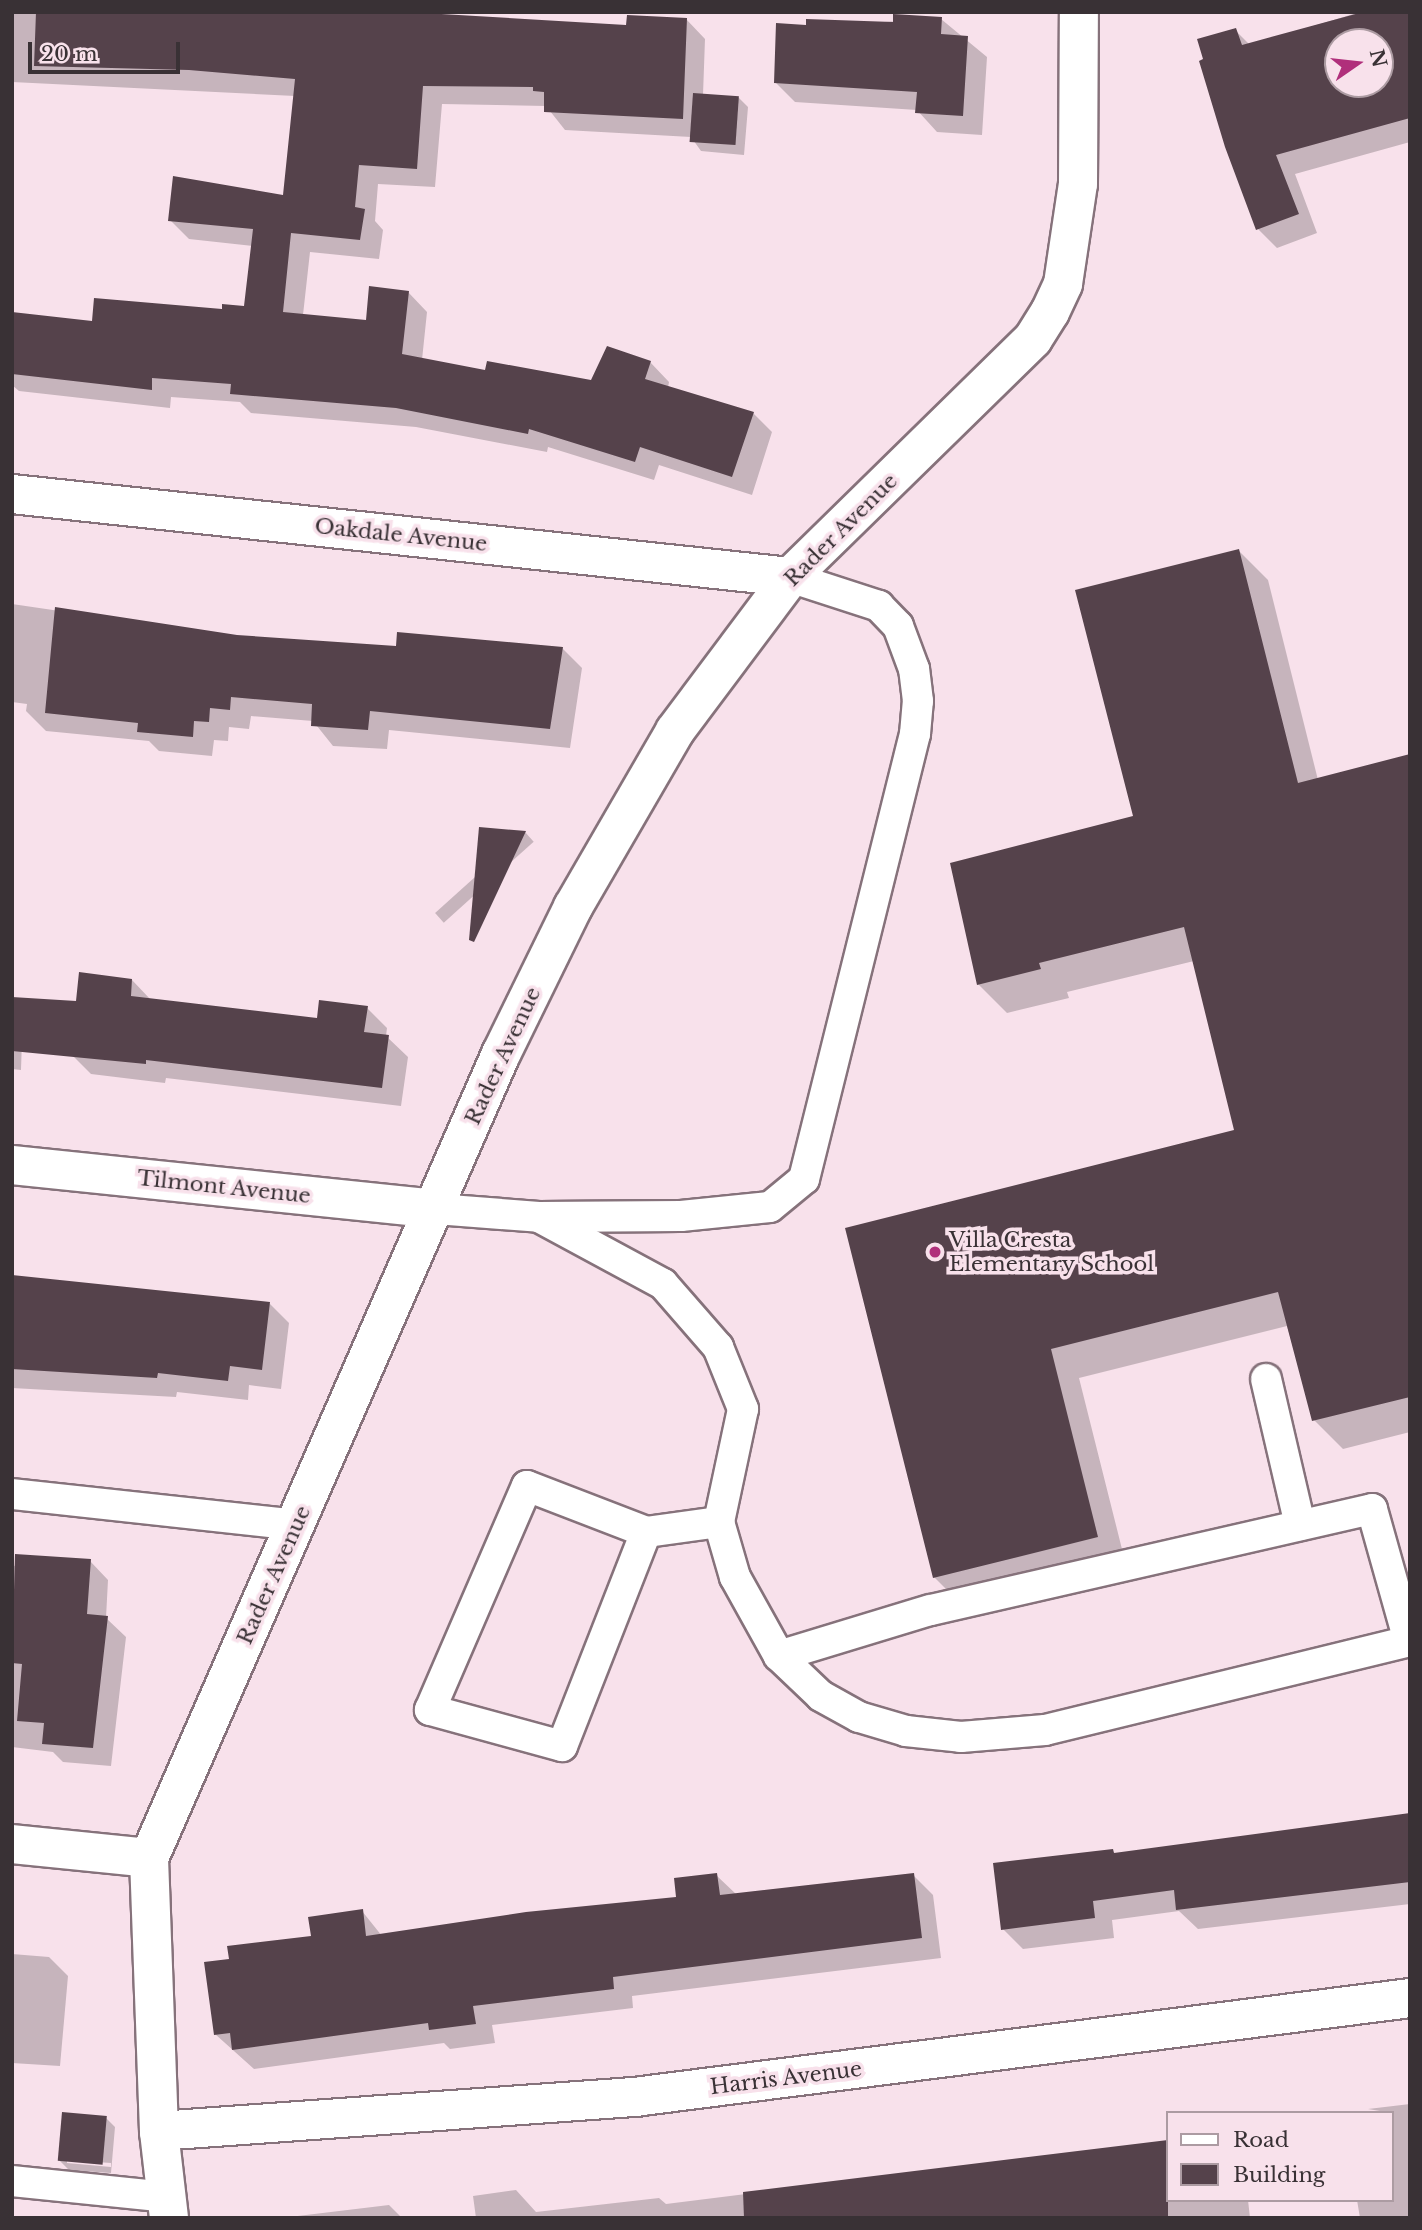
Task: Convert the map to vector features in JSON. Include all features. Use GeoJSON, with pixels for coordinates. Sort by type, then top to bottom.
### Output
{"type":"FeatureCollection","features":[{"type":"Feature","properties":{"kind":"street","name":"Rader Avenue"},"geometry":{"type":"LineString","coordinates":[[168,2208],[159,2131],[149,1858],[436,1209],[501,1055],[573,907],[676,731],[790,577],[1033,339],[1050,312],[1063,284],[1078,184],[1079,12]]}},
{"type":"Feature","properties":{"kind":"street","name":"Oakdale Avenue"},"geometry":{"type":"LineString","coordinates":[[12,494],[790,577]]}},
{"type":"Feature","properties":{"kind":"street","name":"Tilmont Avenue"},"geometry":{"type":"LineString","coordinates":[[12,1165],[436,1209]]}},
{"type":"Feature","properties":{"kind":"street"},"geometry":{"type":"LineString","coordinates":[[12,1844],[149,1858]]}},
{"type":"Feature","properties":{"kind":"street","name":"Harris Avenue"},"geometry":{"type":"LineString","coordinates":[[159,2131],[642,2096],[1410,1998]]}},
{"type":"Feature","properties":{"kind":"lane"},"geometry":{"type":"LineString","coordinates":[[436,1209],[539,1217],[681,1216],[770,1207],[804,1179],[915,734],[918,701],[914,669],[898,626],[879,606],[790,577]]}},
{"type":"Feature","properties":{"kind":"lane"},"geometry":{"type":"LineString","coordinates":[[539,1217],[663,1284],[718,1347],[743,1409],[719,1521],[735,1577],[779,1656],[821,1696],[859,1717],[906,1731],[961,1737],[1045,1730],[1409,1641],[1373,1510],[930,1610],[779,1656]]}},
{"type":"Feature","properties":{"kind":"lane"},"geometry":{"type":"LineString","coordinates":[[1266,1379],[1300,1525]]}},
{"type":"Feature","properties":{"kind":"lane"},"geometry":{"type":"LineString","coordinates":[[646,1532],[562,1746],[430,1710],[527,1486],[646,1532],[719,1521]]}},
{"type":"Feature","properties":{"kind":"lane"},"geometry":{"type":"LineString","coordinates":[[12,1494],[296,1525]]}},
{"type":"Feature","properties":{"kind":"lane"},"geometry":{"type":"LineString","coordinates":[[12,2181],[168,2208]]}},
{"type":"Feature","properties":{"kind":"building"},"geometry":{"type":"Polygon","coordinates":[[[36,12],[407,12],[626,25],[627,15],[687,18],[683,119],[544,112],[544,92],[533,91],[533,87],[423,86],[417,169],[359,165],[355,207],[365,209],[360,240],[291,233],[283,312],[366,320],[369,286],[409,291],[402,354],[485,370],[487,361],[591,380],[607,346],[651,361],[645,379],[754,412],[732,477],[640,447],[635,462],[529,429],[528,434],[396,408],[230,394],[231,384],[152,378],[152,390],[12,374],[12,312],[92,321],[94,298],[222,309],[222,304],[244,306],[253,229],[168,221],[173,176],[283,195],[295,79],[189,70],[34,66],[36,12]]]}},
{"type":"Feature","properties":{"kind":"building"},"geometry":{"type":"Polygon","coordinates":[[[1363,12],[1410,12],[1410,118],[1276,155],[1299,214],[1256,230],[1225,147],[1199,61],[1203,59],[1197,39],[1236,28],[1242,45],[1363,12]]]}},
{"type":"Feature","properties":{"kind":"building"},"geometry":{"type":"Polygon","coordinates":[[[893,14],[942,17],[941,34],[968,36],[963,116],[915,113],[917,92],[774,83],[776,23],[806,25],[806,19],[893,22],[893,14]]]}},
{"type":"Feature","properties":{"kind":"building"},"geometry":{"type":"Polygon","coordinates":[[[693,93],[739,96],[735,145],[690,142],[693,93]]]}},
{"type":"Feature","properties":{"kind":"building"},"geometry":{"type":"Polygon","coordinates":[[[1239,549],[1298,783],[1410,754],[1410,1397],[1312,1421],[1278,1292],[1051,1349],[1098,1537],[933,1578],[845,1228],[1234,1130],[1184,927],[1039,963],[1041,969],[977,985],[950,863],[1133,816],[1075,590],[1239,549]]]}},
{"type":"Feature","properties":{"kind":"building"},"geometry":{"type":"Polygon","coordinates":[[[55,607],[237,635],[396,646],[397,632],[563,647],[550,729],[370,711],[368,730],[311,726],[312,704],[231,697],[230,710],[210,708],[209,722],[194,721],[193,737],[137,732],[138,723],[45,713],[55,607]]]}},
{"type":"Feature","properties":{"kind":"building"},"geometry":{"type":"Polygon","coordinates":[[[479,827],[526,831],[474,942],[469,940],[479,827]]]}},
{"type":"Feature","properties":{"kind":"building"},"geometry":{"type":"Polygon","coordinates":[[[79,972],[132,979],[131,996],[317,1018],[319,1000],[368,1006],[364,1032],[389,1035],[382,1088],[146,1060],[146,1064],[12,1051],[12,997],[76,1001],[79,972]]]}},
{"type":"Feature","properties":{"kind":"building"},"geometry":{"type":"Polygon","coordinates":[[[12,1275],[270,1302],[262,1370],[230,1366],[228,1381],[158,1373],[157,1378],[12,1369],[12,1275]]]}},
{"type":"Feature","properties":{"kind":"building"},"geometry":{"type":"Polygon","coordinates":[[[15,1554],[91,1559],[87,1614],[108,1616],[93,1748],[42,1744],[44,1723],[17,1721],[22,1664],[12,1663],[15,1554]]]}},
{"type":"Feature","properties":{"kind":"building"},"geometry":{"type":"Polygon","coordinates":[[[1410,1813],[1410,1882],[1176,1910],[1174,1890],[1093,1901],[1095,1918],[1001,1930],[993,1863],[1113,1849],[1114,1853],[1410,1813]]]}},
{"type":"Feature","properties":{"kind":"building"},"geometry":{"type":"Polygon","coordinates":[[[717,1873],[720,1895],[914,1873],[922,1938],[613,1977],[614,1989],[473,2006],[476,2024],[429,2030],[428,2023],[232,2050],[230,2033],[214,2035],[204,1962],[229,1959],[227,1946],[311,1936],[308,1917],[363,1909],[366,1936],[526,1912],[676,1897],[674,1878],[717,1873]]]}},
{"type":"Feature","properties":{"kind":"building"},"geometry":{"type":"Polygon","coordinates":[[[62,2112],[107,2116],[103,2165],[58,2161],[62,2112]]]}},
{"type":"Feature","properties":{"kind":"building"},"geometry":{"type":"Polygon","coordinates":[[[1166,2140],[1168,2218],[744,2218],[743,2192],[1166,2140]]]}},
{"type":"Feature","properties":{"kind":"place","name":"Villa Cresta Elementary School"},"geometry":{"type":"Point","coordinates":[935,1252]}}]}
